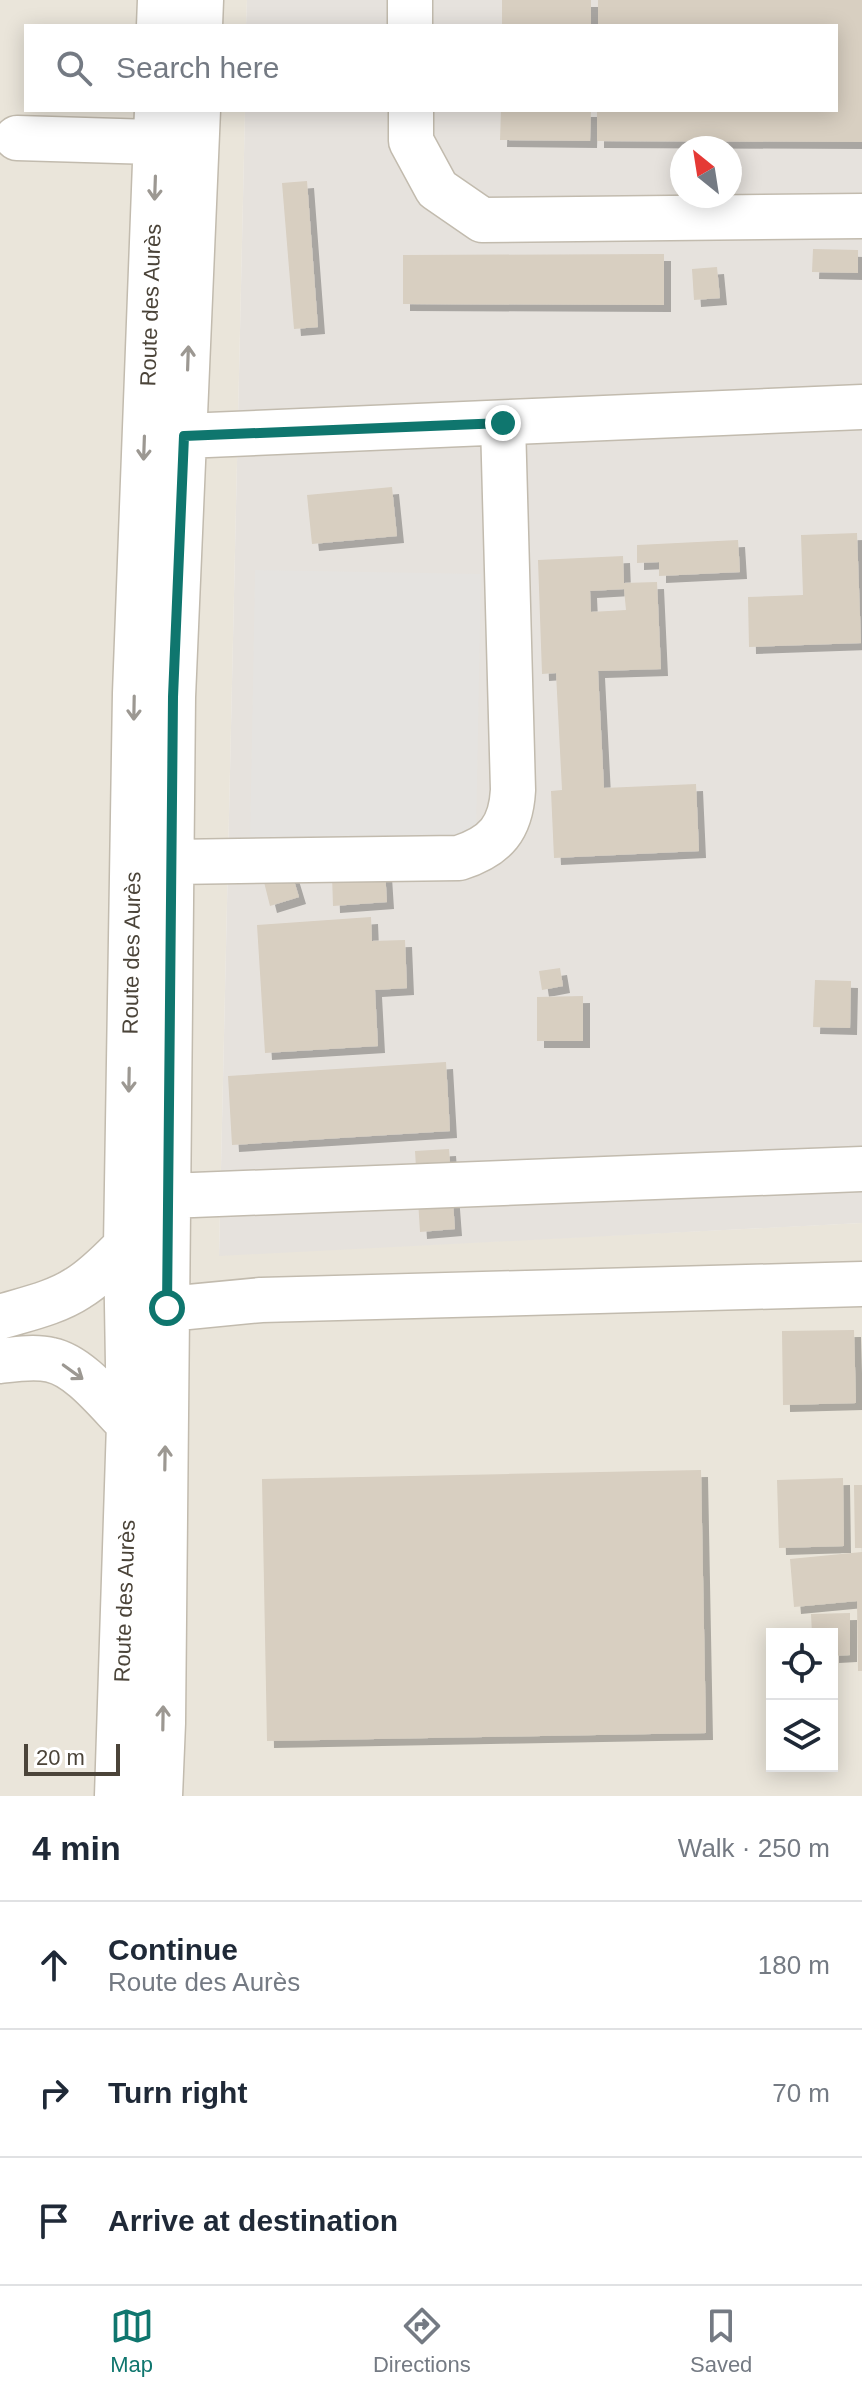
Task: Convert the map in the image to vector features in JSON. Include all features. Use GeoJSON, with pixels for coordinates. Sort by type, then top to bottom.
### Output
{"type":"FeatureCollection","features":[{"type":"Feature","properties":{"kind":"street"},"geometry":{"type":"LineString","coordinates":[[159,24],[160,0]]}},
{"type":"Feature","properties":{"kind":"street"},"geometry":{"type":"LineString","coordinates":[[200,24],[201,0]]}},
{"type":"Feature","properties":{"kind":"street"},"geometry":{"type":"LineString","coordinates":[[410,0],[410,24]]}},
{"type":"Feature","properties":{"kind":"street"},"geometry":{"type":"LineString","coordinates":[[9,141],[73,112]]}},
{"type":"Feature","properties":{"kind":"street"},"geometry":{"type":"LineString","coordinates":[[411,112],[411,141],[437,189],[482,220],[862,216]]}},
{"type":"Feature","properties":{"kind":"street"},"geometry":{"type":"LineString","coordinates":[[9,141],[177,126]]}},
{"type":"Feature","properties":{"kind":"street","name":"Route des Aurès"},"geometry":{"type":"LineString","coordinates":[[117,1796],[129,1424],[147,1311],[126,1246],[147,1195],[172,862],[173,697],[184,436],[177,126]]}},
{"type":"Feature","properties":{"kind":"street","name":"Route des Aurès"},"geometry":{"type":"LineString","coordinates":[[160,1796],[163,1723],[147,1311],[135,693],[177,126]]}},
{"type":"Feature","properties":{"kind":"street"},"geometry":{"type":"LineString","coordinates":[[184,436],[862,407]]}},
{"type":"Feature","properties":{"kind":"street"},"geometry":{"type":"LineString","coordinates":[[172,862],[459,858],[478,852],[493,841],[505,826],[512,809],[513,790],[503,423]]}},
{"type":"Feature","properties":{"kind":"street"},"geometry":{"type":"LineString","coordinates":[[147,1195],[862,1169]]}},
{"type":"Feature","properties":{"kind":"street"},"geometry":{"type":"LineString","coordinates":[[0,1317],[47,1303],[78,1289],[126,1246]]}},
{"type":"Feature","properties":{"kind":"street"},"geometry":{"type":"LineString","coordinates":[[147,1311],[261,1300],[862,1284]]}},
{"type":"Feature","properties":{"kind":"street"},"geometry":{"type":"LineString","coordinates":[[0,1361],[35,1358],[64,1364],[77,1372],[129,1424]]}},
{"type":"Feature","properties":{"kind":"shaded area"},"geometry":{"type":"Polygon","coordinates":[[[0,0],[247,0],[246,24],[24,24],[24,112],[245,112],[219,1255],[862,1223],[862,1796],[0,1796],[0,0]]]}},
{"type":"Feature","properties":{"kind":"shaded area"},"geometry":{"type":"Polygon","coordinates":[[[247,0],[862,0],[862,1223],[219,1256],[245,112],[838,112],[838,24],[246,24],[247,0]]]}},
{"type":"Feature","properties":{"kind":"shaded area"},"geometry":{"type":"Polygon","coordinates":[[[255,570],[481,574],[476,842],[250,838],[255,570]]]}},
{"type":"Feature","properties":{"kind":"building"},"geometry":{"type":"Polygon","coordinates":[[[502,0],[591,0],[591,24],[502,24],[502,0]]]}},
{"type":"Feature","properties":{"kind":"building"},"geometry":{"type":"Polygon","coordinates":[[[598,0],[862,0],[862,142],[742,142],[742,136],[670,136],[670,141],[597,141],[597,112],[838,112],[838,24],[598,24],[598,0]]]}},
{"type":"Feature","properties":{"kind":"building"},"geometry":{"type":"Polygon","coordinates":[[[501,112],[591,112],[590,141],[500,140],[501,112]]]}},
{"type":"Feature","properties":{"kind":"building"},"geometry":{"type":"Polygon","coordinates":[[[307,181],[318,327],[294,329],[282,183],[307,181]]]}},
{"type":"Feature","properties":{"kind":"building"},"geometry":{"type":"Polygon","coordinates":[[[813,249],[858,250],[858,273],[812,272],[813,249]]]}},
{"type":"Feature","properties":{"kind":"building"},"geometry":{"type":"Polygon","coordinates":[[[664,254],[664,305],[403,304],[403,255],[664,254]]]}},
{"type":"Feature","properties":{"kind":"building"},"geometry":{"type":"Polygon","coordinates":[[[717,267],[720,298],[694,300],[692,269],[717,267]]]}},
{"type":"Feature","properties":{"kind":"building"},"geometry":{"type":"Polygon","coordinates":[[[392,487],[397,536],[312,544],[307,495],[392,487]]]}},
{"type":"Feature","properties":{"kind":"building"},"geometry":{"type":"Polygon","coordinates":[[[857,533],[861,643],[749,647],[748,597],[803,595],[801,535],[857,533]]]}},
{"type":"Feature","properties":{"kind":"building"},"geometry":{"type":"Polygon","coordinates":[[[738,540],[740,572],[659,576],[659,562],[637,563],[637,545],[738,540]]]}},
{"type":"Feature","properties":{"kind":"building"},"geometry":{"type":"Polygon","coordinates":[[[623,556],[624,583],[657,582],[661,669],[598,671],[604,788],[696,784],[699,851],[554,858],[551,791],[562,790],[556,673],[542,674],[538,560],[623,556]],[[624,589],[590,591],[591,612],[626,610],[624,589]]]}},
{"type":"Feature","properties":{"kind":"building"},"geometry":{"type":"Polygon","coordinates":[[[385,871],[387,902],[333,906],[332,875],[385,871]]]}},
{"type":"Feature","properties":{"kind":"building"},"geometry":{"type":"Polygon","coordinates":[[[292,874],[299,897],[270,906],[264,882],[292,874]]]}},
{"type":"Feature","properties":{"kind":"building"},"geometry":{"type":"Polygon","coordinates":[[[371,917],[372,941],[405,940],[407,988],[375,990],[378,1046],[265,1053],[257,925],[371,917]]]}},
{"type":"Feature","properties":{"kind":"building"},"geometry":{"type":"Polygon","coordinates":[[[560,968],[563,986],[542,990],[539,971],[560,968]]]}},
{"type":"Feature","properties":{"kind":"building"},"geometry":{"type":"Polygon","coordinates":[[[815,980],[851,981],[850,1028],[813,1027],[815,980]]]}},
{"type":"Feature","properties":{"kind":"building"},"geometry":{"type":"Polygon","coordinates":[[[583,996],[583,1041],[537,1041],[537,997],[583,996]]]}},
{"type":"Feature","properties":{"kind":"building"},"geometry":{"type":"Polygon","coordinates":[[[446,1062],[450,1131],[232,1145],[228,1076],[446,1062]]]}},
{"type":"Feature","properties":{"kind":"building"},"geometry":{"type":"Polygon","coordinates":[[[449,1149],[455,1229],[420,1232],[415,1151],[449,1149]]]}},
{"type":"Feature","properties":{"kind":"building"},"geometry":{"type":"Polygon","coordinates":[[[854,1330],[856,1403],[783,1405],[782,1331],[854,1330]]]}},
{"type":"Feature","properties":{"kind":"building"},"geometry":{"type":"Polygon","coordinates":[[[701,1470],[706,1733],[267,1741],[262,1479],[701,1470]]]}},
{"type":"Feature","properties":{"kind":"building"},"geometry":{"type":"Polygon","coordinates":[[[843,1478],[844,1546],[779,1548],[777,1480],[843,1478]]]}},
{"type":"Feature","properties":{"kind":"building"},"geometry":{"type":"Polygon","coordinates":[[[854,1485],[862,1485],[862,1548],[855,1548],[854,1485]]]}},
{"type":"Feature","properties":{"kind":"building"},"geometry":{"type":"Polygon","coordinates":[[[862,1552],[862,1671],[858,1671],[857,1601],[794,1607],[790,1559],[862,1552]]]}},
{"type":"Feature","properties":{"kind":"building"},"geometry":{"type":"Polygon","coordinates":[[[850,1613],[850,1655],[838,1656],[838,1628],[812,1628],[811,1614],[850,1613]]]}},
{"type":"Feature","properties":{"kind":"route"},"geometry":{"type":"LineString","coordinates":[[167,1308],[173,697],[184,436],[503,423]]}}]}
